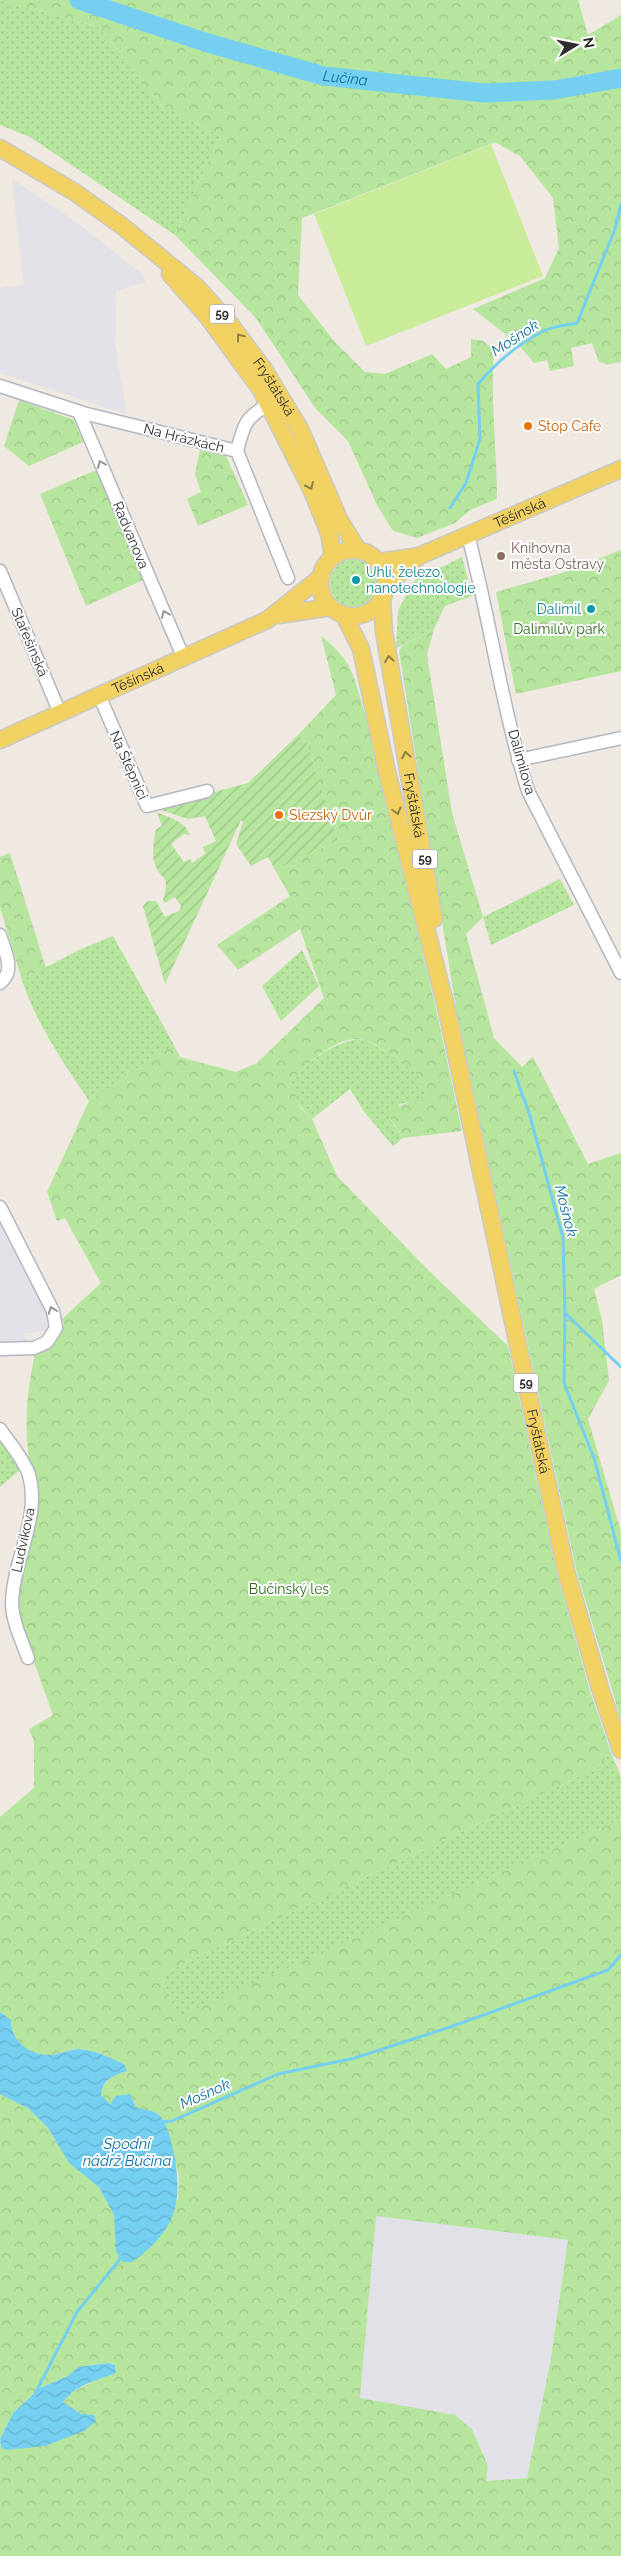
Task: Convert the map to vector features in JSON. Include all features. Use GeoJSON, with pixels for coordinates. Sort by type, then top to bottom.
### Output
{"type":"FeatureCollection","features":[{"type":"Feature","properties":{"kind":"main road","name":"Fryštátská"},"geometry":{"type":"LineString","coordinates":[[0,148],[76,193],[122,226],[197,286],[230,324],[263,368],[300,429],[340,521],[358,550]]}},
{"type":"Feature","properties":{"kind":"main road","name":"Fryštátská"},"geometry":{"type":"LineString","coordinates":[[151,251],[240,359],[269,404],[312,491],[329,533],[333,557]]}},
{"type":"Feature","properties":{"kind":"main road","name":"Těšínská"},"geometry":{"type":"LineString","coordinates":[[379,562],[419,556],[621,469]]}},
{"type":"Feature","properties":{"kind":"main road"},"geometry":{"type":"LineString","coordinates":[[358,550],[370,554],[379,562],[384,571],[384,592],[377,607],[365,614],[337,611],[322,592],[321,578],[324,569],[333,557],[346,551],[358,550]]}},
{"type":"Feature","properties":{"kind":"main road","name":"Těšínská"},"geometry":{"type":"LineString","coordinates":[[384,592],[419,556]]}},
{"type":"Feature","properties":{"kind":"main road","name":"Těšínská"},"geometry":{"type":"LineString","coordinates":[[0,740],[184,659],[276,616],[321,578]]}},
{"type":"Feature","properties":{"kind":"main road","name":"Fryštátská"},"geometry":{"type":"LineString","coordinates":[[384,592],[389,660],[429,881],[447,1011]]}},
{"type":"Feature","properties":{"kind":"main road","name":"Fryštátská"},"geometry":{"type":"LineString","coordinates":[[337,611],[361,649],[387,772],[447,1011],[566,1571],[600,1688],[621,1750]]}},
{"type":"Feature","properties":{"kind":"main road","name":"Těšínská"},"geometry":{"type":"LineString","coordinates":[[276,616],[337,611]]}},
{"type":"Feature","properties":{"kind":"street","name":"Na Hrázkách"},"geometry":{"type":"LineString","coordinates":[[0,386],[78,412],[237,451],[288,578]]}},
{"type":"Feature","properties":{"kind":"street"},"geometry":{"type":"LineString","coordinates":[[237,451],[242,432],[252,414],[269,404]]}},
{"type":"Feature","properties":{"kind":"street","name":"Radvanova"},"geometry":{"type":"LineString","coordinates":[[78,412],[184,659]]}},
{"type":"Feature","properties":{"kind":"street","name":"Dalimilova"},"geometry":{"type":"LineString","coordinates":[[468,535],[485,603],[518,760],[528,791],[621,973]]}},
{"type":"Feature","properties":{"kind":"street","name":"Stařešinská"},"geometry":{"type":"LineString","coordinates":[[0,571],[60,713]]}},
{"type":"Feature","properties":{"kind":"street","name":"Na Štěpnici"},"geometry":{"type":"LineString","coordinates":[[99,695],[147,806],[207,791]]}},
{"type":"Feature","properties":{"kind":"street"},"geometry":{"type":"LineString","coordinates":[[518,760],[621,738]]}},
{"type":"Feature","properties":{"kind":"street"},"geometry":{"type":"LineString","coordinates":[[0,935],[10,967],[3,981]]}},
{"type":"Feature","properties":{"kind":"street"},"geometry":{"type":"LineString","coordinates":[[0,1208],[53,1311],[56,1328],[47,1342],[34,1348],[0,1350]]}},
{"type":"Feature","properties":{"kind":"street","name":"Ludvíkova"},"geometry":{"type":"LineString","coordinates":[[0,1429],[28,1473],[33,1495],[16,1570],[12,1603],[28,1658]]}},
{"type":"Feature","properties":{"kind":"shaded area"},"geometry":{"type":"Polygon","coordinates":[[[12,179],[80,225],[143,275],[146,282],[116,291],[115,342],[126,414],[0,373],[0,288],[24,285],[12,179]]]}},
{"type":"Feature","properties":{"kind":"shaded area"},"geometry":{"type":"Polygon","coordinates":[[[0,1219],[48,1310],[51,1329],[24,1334],[28,1341],[0,1344],[0,1219]]]}},
{"type":"Feature","properties":{"kind":"shaded area"},"geometry":{"type":"Polygon","coordinates":[[[376,2216],[568,2240],[551,2358],[527,2478],[486,2481],[360,2398],[376,2216]]]}},
{"type":"Feature","properties":{"kind":"green space"},"geometry":{"type":"Polygon","coordinates":[[[0,0],[99,27],[161,105],[220,136],[175,235],[30,137],[0,125],[0,0]]]}},
{"type":"Feature","properties":{"kind":"green space"},"geometry":{"type":"Polygon","coordinates":[[[0,0],[578,0],[588,35],[621,15],[621,362],[608,364],[599,362],[592,343],[571,348],[574,366],[550,371],[547,360],[534,363],[518,344],[473,309],[545,278],[559,248],[553,198],[520,156],[495,142],[302,218],[298,295],[334,341],[365,372],[385,374],[432,354],[446,369],[471,357],[471,339],[483,341],[494,350],[493,387],[497,499],[470,510],[455,523],[417,538],[393,531],[377,505],[348,441],[315,408],[256,318],[175,235],[220,136],[161,105],[99,27],[0,0]]]}},
{"type":"Feature","properties":{"kind":"green space"},"geometry":{"type":"Polygon","coordinates":[[[491,144],[543,276],[366,346],[314,214],[491,144]]]}},
{"type":"Feature","properties":{"kind":"green space"},"geometry":{"type":"Polygon","coordinates":[[[19,400],[74,420],[83,442],[29,466],[4,446],[19,400]]]}},
{"type":"Feature","properties":{"kind":"green space"},"geometry":{"type":"Polygon","coordinates":[[[200,450],[226,456],[248,505],[198,526],[187,499],[201,492],[195,474],[200,450]]]}},
{"type":"Feature","properties":{"kind":"green space"},"geometry":{"type":"Polygon","coordinates":[[[96,470],[143,580],[86,606],[40,494],[96,470]]]}},
{"type":"Feature","properties":{"kind":"green space","name":"Dalimilův park"},"geometry":{"type":"Polygon","coordinates":[[[621,550],[621,671],[516,694],[496,592],[562,573],[621,550]]]}},
{"type":"Feature","properties":{"kind":"green space"},"geometry":{"type":"Polygon","coordinates":[[[462,557],[472,596],[445,606],[434,629],[396,648],[398,610],[415,580],[462,557]]]}},
{"type":"Feature","properties":{"kind":"green space"},"geometry":{"type":"Polygon","coordinates":[[[349,559],[359,559],[371,566],[378,578],[378,588],[371,600],[359,607],[349,607],[341,603],[334,596],[330,588],[330,578],[334,570],[341,563],[349,559]]]}},
{"type":"Feature","properties":{"kind":"green space"},"geometry":{"type":"Polygon","coordinates":[[[434,629],[427,655],[452,813],[483,917],[466,934],[494,1038],[522,1067],[533,1057],[588,1164],[621,1153],[621,1275],[594,1289],[602,1320],[609,1381],[588,1419],[621,1532],[621,1720],[576,1569],[456,1009],[399,651],[403,645],[434,629]]]}},
{"type":"Feature","properties":{"kind":"green space","name":"Bučinský les"},"geometry":{"type":"Polygon","coordinates":[[[321,636],[340,654],[351,670],[365,714],[437,1013],[462,1131],[403,1138],[389,1116],[397,1108],[425,1094],[422,1086],[414,1070],[399,1059],[365,1040],[344,1041],[334,1046],[314,1059],[291,1083],[301,1109],[312,1119],[337,1176],[428,1270],[508,1346],[557,1574],[590,1691],[611,1752],[597,1768],[161,1974],[177,2017],[621,1819],[621,2556],[0,2556],[0,2445],[6,2450],[85,2431],[81,2414],[63,2402],[81,2387],[116,2373],[115,2365],[108,2363],[78,2367],[68,2376],[40,2388],[13,2413],[0,2439],[0,2094],[29,2109],[48,2128],[69,2163],[99,2186],[114,2215],[116,2229],[132,2262],[163,2233],[178,2198],[179,2177],[165,2123],[157,2113],[110,2104],[100,2095],[101,2088],[124,2064],[97,2053],[80,2049],[49,2055],[35,2052],[22,2045],[14,2034],[11,2020],[0,2012],[0,1817],[34,1788],[34,1741],[29,1729],[53,1715],[16,1612],[32,1475],[27,1444],[27,1412],[30,1381],[36,1350],[49,1345],[64,1324],[62,1319],[101,1283],[65,1218],[57,1221],[47,1192],[89,1101],[174,1045],[180,1057],[236,1072],[257,1063],[324,998],[300,929],[238,970],[217,945],[290,896],[275,870],[338,840],[307,743],[298,735],[336,695],[321,636]],[[376,2216],[360,2398],[455,2415],[472,2429],[488,2466],[486,2481],[527,2478],[551,2358],[568,2240],[376,2216]]]}},
{"type":"Feature","properties":{"kind":"green space"},"geometry":{"type":"Polygon","coordinates":[[[298,735],[307,743],[338,840],[275,870],[268,857],[251,866],[236,844],[243,822],[241,820],[165,984],[143,906],[148,901],[156,901],[165,917],[179,911],[181,906],[175,897],[165,903],[163,900],[166,884],[156,868],[153,857],[156,829],[162,826],[157,812],[176,820],[188,830],[190,835],[184,834],[171,844],[184,862],[190,859],[192,863],[205,854],[203,847],[216,841],[205,816],[188,819],[161,810],[159,807],[248,783],[298,735]]]}},
{"type":"Feature","properties":{"kind":"green space"},"geometry":{"type":"Polygon","coordinates":[[[10,853],[46,968],[22,980],[0,907],[0,857],[10,853]]]}},
{"type":"Feature","properties":{"kind":"green space"},"geometry":{"type":"Polygon","coordinates":[[[560,879],[574,905],[491,945],[483,917],[560,879]]]}},
{"type":"Feature","properties":{"kind":"green space"},"geometry":{"type":"Polygon","coordinates":[[[113,936],[174,1045],[89,1101],[43,1028],[22,980],[79,950],[113,936]]]}},
{"type":"Feature","properties":{"kind":"green space"},"geometry":{"type":"Polygon","coordinates":[[[302,950],[319,986],[281,1021],[262,986],[302,950]]]}},
{"type":"Feature","properties":{"kind":"green space"},"geometry":{"type":"Polygon","coordinates":[[[357,1039],[366,1040],[412,1067],[419,1074],[425,1094],[416,1101],[400,1104],[390,1119],[403,1138],[393,1146],[365,1113],[350,1089],[312,1119],[298,1103],[294,1094],[291,1083],[312,1061],[337,1045],[357,1039]]]}},
{"type":"Feature","properties":{"kind":"green space"},"geometry":{"type":"Polygon","coordinates":[[[0,1435],[21,1469],[0,1487],[0,1435]]]}},
{"type":"Feature","properties":{"kind":"green space"},"geometry":{"type":"Polygon","coordinates":[[[611,1752],[621,1777],[621,1819],[177,2018],[161,1974],[597,1768],[611,1752]]]}},
{"type":"Feature","properties":{"kind":"water","name":"Spodní nádrž Bučina"},"geometry":{"type":"Polygon","coordinates":[[[0,2012],[11,2020],[14,2034],[18,2040],[28,2049],[35,2052],[50,2055],[80,2049],[97,2053],[124,2064],[127,2071],[113,2076],[106,2082],[101,2095],[110,2104],[116,2096],[130,2094],[136,2107],[158,2114],[164,2121],[171,2140],[176,2167],[177,2199],[168,2226],[147,2250],[132,2262],[123,2262],[116,2251],[114,2215],[99,2187],[69,2163],[48,2128],[29,2109],[0,2094],[0,2012]]]}},
{"type":"Feature","properties":{"kind":"water"},"geometry":{"type":"Polygon","coordinates":[[[108,2363],[115,2365],[116,2373],[81,2387],[63,2402],[81,2414],[94,2415],[96,2421],[84,2431],[45,2446],[6,2450],[1,2447],[0,2439],[13,2413],[40,2388],[68,2376],[78,2367],[108,2363]]]}},
{"type":"Feature","properties":{"kind":"waterway","name":"Lučina"},"geometry":{"type":"LineString","coordinates":[[79,0],[208,43],[324,76],[484,93],[554,90],[621,78]]}},
{"type":"Feature","properties":{"kind":"waterway","name":"Mošnok"},"geometry":{"type":"LineString","coordinates":[[450,508],[466,483],[480,439],[478,384],[501,361],[536,335],[550,329],[577,323],[615,229],[621,204]]}},
{"type":"Feature","properties":{"kind":"waterway","name":"Mošnok"},"geometry":{"type":"LineString","coordinates":[[514,1071],[530,1116],[563,1238],[565,1313],[621,1367]]}},
{"type":"Feature","properties":{"kind":"waterway"},"geometry":{"type":"LineString","coordinates":[[565,1313],[564,1383],[594,1458],[621,1561]]}},
{"type":"Feature","properties":{"kind":"waterway","name":"Mošnok"},"geometry":{"type":"LineString","coordinates":[[161,2122],[172,2121],[278,2074],[355,2058],[453,2026],[608,1970],[621,1955]]}},
{"type":"Feature","properties":{"kind":"waterway","name":"Mošnok"},"geometry":{"type":"LineString","coordinates":[[34,2396],[77,2312],[120,2259],[120,2255]]}},
{"type":"Feature","properties":{"kind":"place","name":"Stop Cafe"},"geometry":{"type":"Point","coordinates":[528,426]}},
{"type":"Feature","properties":{"kind":"place","name":"Knihovna města Ostravy"},"geometry":{"type":"Point","coordinates":[501,556]}},
{"type":"Feature","properties":{"kind":"place","name":"Uhlí, železo, nanotechnologie"},"geometry":{"type":"Point","coordinates":[356,580]}},
{"type":"Feature","properties":{"kind":"place","name":"Dalimil"},"geometry":{"type":"Point","coordinates":[591,609]}},
{"type":"Feature","properties":{"kind":"place","name":"Slezský Dvůr"},"geometry":{"type":"Point","coordinates":[279,815]}}]}
